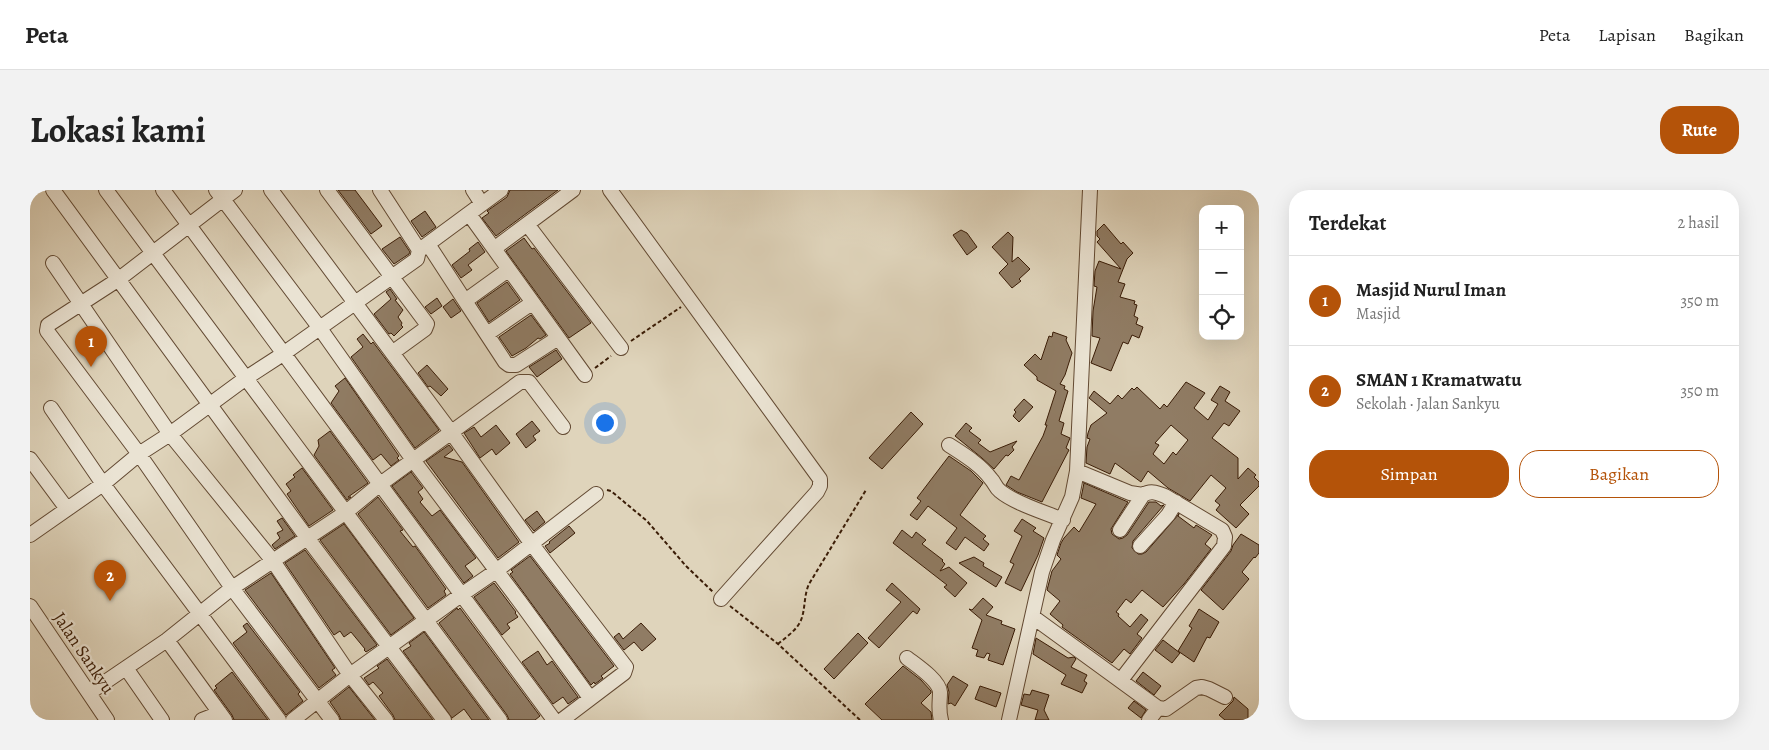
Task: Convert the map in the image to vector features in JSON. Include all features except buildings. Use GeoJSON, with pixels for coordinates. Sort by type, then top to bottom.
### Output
{"type":"FeatureCollection","features":[{"type":"Feature","properties":{"kind":"street"},"geometry":{"type":"LineString","coordinates":[[53,190],[308,539],[444,720]]}},
{"type":"Feature","properties":{"kind":"street"},"geometry":{"type":"LineString","coordinates":[[106,190],[500,720]]}},
{"type":"Feature","properties":{"kind":"street"},"geometry":{"type":"LineString","coordinates":[[163,190],[554,720]]}},
{"type":"Feature","properties":{"kind":"street"},"geometry":{"type":"LineString","coordinates":[[235,190],[220,195],[189,226],[119,279],[48,325],[47,331],[139,454],[232,588],[332,720]]}},
{"type":"Feature","properties":{"kind":"street"},"geometry":{"type":"LineString","coordinates":[[270,190],[451,432],[531,543],[626,668],[624,673],[562,720]]}},
{"type":"Feature","properties":{"kind":"street"},"geometry":{"type":"LineString","coordinates":[[327,190],[427,324],[425,329],[392,353]]}},
{"type":"Feature","properties":{"kind":"street"},"geometry":{"type":"LineString","coordinates":[[380,190],[465,301],[505,362],[512,366],[516,365],[558,338]]}},
{"type":"Feature","properties":{"kind":"street"},"geometry":{"type":"LineString","coordinates":[[472,190],[482,204]]}},
{"type":"Feature","properties":{"kind":"street"},"geometry":{"type":"LineString","coordinates":[[31,532],[103,484],[139,454],[416,259],[424,247],[501,190]]}},
{"type":"Feature","properties":{"kind":"street"},"geometry":{"type":"LineString","coordinates":[[495,248],[573,190]]}},
{"type":"Feature","properties":{"kind":"street"},"geometry":{"type":"LineString","coordinates":[[610,190],[820,479],[820,486],[817,492],[721,600]]}},
{"type":"Feature","properties":{"kind":"street"},"geometry":{"type":"LineString","coordinates":[[1009,720],[1042,572],[1053,540],[1072,497],[1077,471],[1090,190]]}},
{"type":"Feature","properties":{"kind":"street"},"geometry":{"type":"LineString","coordinates":[[220,195],[319,327],[413,460],[590,698]]}},
{"type":"Feature","properties":{"kind":"street"},"geometry":{"type":"LineString","coordinates":[[469,214],[585,375]]}},
{"type":"Feature","properties":{"kind":"street"},"geometry":{"type":"LineString","coordinates":[[527,224],[621,348]]}},
{"type":"Feature","properties":{"kind":"street"},"geometry":{"type":"LineString","coordinates":[[53,263],[170,434],[273,561],[350,675],[386,720]]}},
{"type":"Feature","properties":{"kind":"street"},"geometry":{"type":"LineString","coordinates":[[465,301],[508,270]]}},
{"type":"Feature","properties":{"kind":"street"},"geometry":{"type":"LineString","coordinates":[[487,334],[532,303]]}},
{"type":"Feature","properties":{"kind":"street"},"geometry":{"type":"LineString","coordinates":[[89,693],[168,640],[232,588],[345,513],[413,460],[520,382],[529,382],[563,427]]}},
{"type":"Feature","properties":{"kind":"street"},"geometry":{"type":"LineString","coordinates":[[51,408],[103,484],[280,720]]}},
{"type":"Feature","properties":{"kind":"street"},"geometry":{"type":"LineString","coordinates":[[949,445],[978,466],[991,479],[1000,492],[1016,501],[1062,520]]}},
{"type":"Feature","properties":{"kind":"street"},"geometry":{"type":"LineString","coordinates":[[30,459],[68,508]]}},
{"type":"Feature","properties":{"kind":"street"},"geometry":{"type":"LineString","coordinates":[[1077,471],[1130,493],[1143,495]]}},
{"type":"Feature","properties":{"kind":"street"},"geometry":{"type":"LineString","coordinates":[[1120,530],[1143,495],[1148,492],[1156,493],[1176,502],[1222,530],[1225,537],[1224,546],[1121,680]]}},
{"type":"Feature","properties":{"kind":"street"},"geometry":{"type":"LineString","coordinates":[[293,720],[350,675],[424,620],[496,571],[596,494]]}},
{"type":"Feature","properties":{"kind":"street"},"geometry":{"type":"LineString","coordinates":[[1140,546],[1168,515],[1176,502]]}},
{"type":"Feature","properties":{"kind":"street","name":"Jalan Sankyu"},"geometry":{"type":"LineString","coordinates":[[30,606],[107,720]]}},
{"type":"Feature","properties":{"kind":"street"},"geometry":{"type":"LineString","coordinates":[[1033,617],[1158,708],[1166,708],[1196,688],[1202,687],[1225,698]]}},
{"type":"Feature","properties":{"kind":"street"},"geometry":{"type":"LineString","coordinates":[[168,640],[223,716],[202,720]]}},
{"type":"Feature","properties":{"kind":"street"},"geometry":{"type":"LineString","coordinates":[[907,658],[930,676],[937,685],[940,692],[938,711],[941,720]]}},
{"type":"Feature","properties":{"kind":"street"},"geometry":{"type":"LineString","coordinates":[[126,668],[162,720]]}},
{"type":"Feature","properties":{"kind":"street"},"geometry":{"type":"LineString","coordinates":[[1149,720],[1158,708]]}},
{"type":"Feature","properties":{"kind":"path"},"geometry":{"type":"LineString","coordinates":[[585,375],[690,300]]}},
{"type":"Feature","properties":{"kind":"path"},"geometry":{"type":"LineString","coordinates":[[778,644],[795,630],[800,623],[805,592],[866,490]]}},
{"type":"Feature","properties":{"kind":"place","name":"Masjid Nurul Iman"},"geometry":{"type":"Point","coordinates":[91,367]}},
{"type":"Feature","properties":{"kind":"place","name":"SMAN 1 Kramatwatu"},"geometry":{"type":"Point","coordinates":[110,601]}}]}
